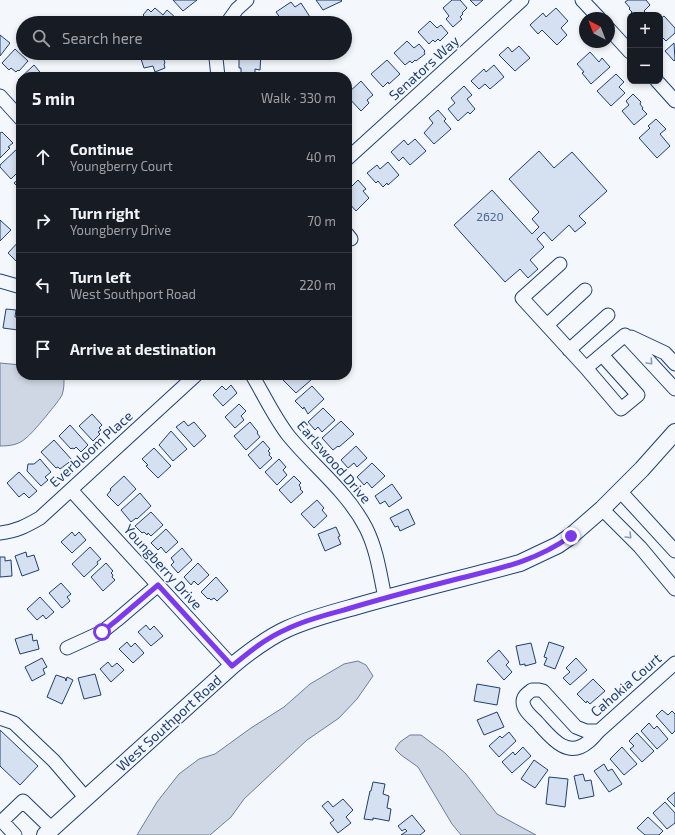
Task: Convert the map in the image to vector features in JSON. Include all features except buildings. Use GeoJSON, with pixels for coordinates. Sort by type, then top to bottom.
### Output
{"type":"FeatureCollection","features":[{"type":"Feature","properties":{"kind":"main road","name":"West Southport Road"},"geometry":{"type":"LineString","coordinates":[[54,831],[85,797],[250,651],[286,629],[308,621],[385,598],[520,563],[558,545],[571,536],[620,491],[675,432]]}},
{"type":"Feature","properties":{"kind":"street"},"geometry":{"type":"LineString","coordinates":[[232,16],[246,0]]}},
{"type":"Feature","properties":{"kind":"street","name":"Senators Way"},"geometry":{"type":"LineString","coordinates":[[352,154],[522,0]]}},
{"type":"Feature","properties":{"kind":"street"},"geometry":{"type":"LineString","coordinates":[[582,0],[593,12]]}},
{"type":"Feature","properties":{"kind":"street"},"geometry":{"type":"LineString","coordinates":[[615,36],[627,49]]}},
{"type":"Feature","properties":{"kind":"street"},"geometry":{"type":"LineString","coordinates":[[216,60],[217,72]]}},
{"type":"Feature","properties":{"kind":"street"},"geometry":{"type":"LineString","coordinates":[[660,84],[675,101]]}},
{"type":"Feature","properties":{"kind":"street"},"geometry":{"type":"LineString","coordinates":[[0,96],[16,114]]}},
{"type":"Feature","properties":{"kind":"street"},"geometry":{"type":"LineString","coordinates":[[560,264],[522,298],[621,409],[638,394],[602,355]]}},
{"type":"Feature","properties":{"kind":"street"},"geometry":{"type":"LineString","coordinates":[[0,281],[16,286]]}},
{"type":"Feature","properties":{"kind":"street"},"geometry":{"type":"LineString","coordinates":[[547,325],[584,290]]}},
{"type":"Feature","properties":{"kind":"street"},"geometry":{"type":"LineString","coordinates":[[569,350],[608,315]]}},
{"type":"Feature","properties":{"kind":"street"},"geometry":{"type":"LineString","coordinates":[[586,368],[625,335]]}},
{"type":"Feature","properties":{"kind":"street"},"geometry":{"type":"LineString","coordinates":[[625,335],[665,353],[675,364]]}},
{"type":"Feature","properties":{"kind":"street"},"geometry":{"type":"LineString","coordinates":[[625,335],[675,389]]}},
{"type":"Feature","properties":{"kind":"street","name":"Everbloom Place"},"geometry":{"type":"LineString","coordinates":[[0,533],[16,531],[34,523],[191,380]]}},
{"type":"Feature","properties":{"kind":"street","name":"Earlswood Drive"},"geometry":{"type":"LineString","coordinates":[[255,380],[286,432],[345,497],[358,515],[372,541],[385,598]]}},
{"type":"Feature","properties":{"kind":"street","name":"Youngberry Drive"},"geometry":{"type":"LineString","coordinates":[[71,490],[232,666]]}},
{"type":"Feature","properties":{"kind":"street"},"geometry":{"type":"LineString","coordinates":[[620,491],[675,551]]}},
{"type":"Feature","properties":{"kind":"street"},"geometry":{"type":"LineString","coordinates":[[602,508],[640,547],[675,589]]}},
{"type":"Feature","properties":{"kind":"street"},"geometry":{"type":"LineString","coordinates":[[67,648],[102,632],[158,585]]}},
{"type":"Feature","properties":{"kind":"street","name":"Cahokia Court"},"geometry":{"type":"LineString","coordinates":[[599,731],[586,731],[576,727],[543,691],[532,690],[526,694],[524,699],[525,709],[553,740],[567,748],[574,748],[583,746],[675,663]]}},
{"type":"Feature","properties":{"kind":"street"},"geometry":{"type":"LineString","coordinates":[[0,718],[14,723],[54,761],[85,797]]}},
{"type":"Feature","properties":{"kind":"street"},"geometry":{"type":"LineString","coordinates":[[15,835],[1,820],[23,801],[54,831]]}},
{"type":"Feature","properties":{"kind":"shaded area"},"geometry":{"type":"Polygon","coordinates":[[[0,363],[16,365],[16,380],[64,380],[62,395],[40,424],[17,444],[0,446],[0,363]]]}},
{"type":"Feature","properties":{"kind":"shaded area"},"geometry":{"type":"Polygon","coordinates":[[[358,661],[366,665],[373,676],[357,699],[339,718],[307,740],[244,799],[231,817],[210,835],[137,835],[157,802],[179,774],[199,759],[215,754],[251,728],[284,707],[310,684],[344,664],[358,661]]]}},
{"type":"Feature","properties":{"kind":"shaded area"},"geometry":{"type":"Polygon","coordinates":[[[410,735],[421,735],[445,753],[466,774],[497,814],[536,835],[461,835],[452,824],[418,767],[395,749],[400,742],[410,735]]]}},
{"type":"Feature","properties":{"kind":"route"},"geometry":{"type":"LineString","coordinates":[[102,632],[158,585],[232,666],[250,651],[286,629],[385,598],[520,563],[541,554],[571,536]]}}]}
